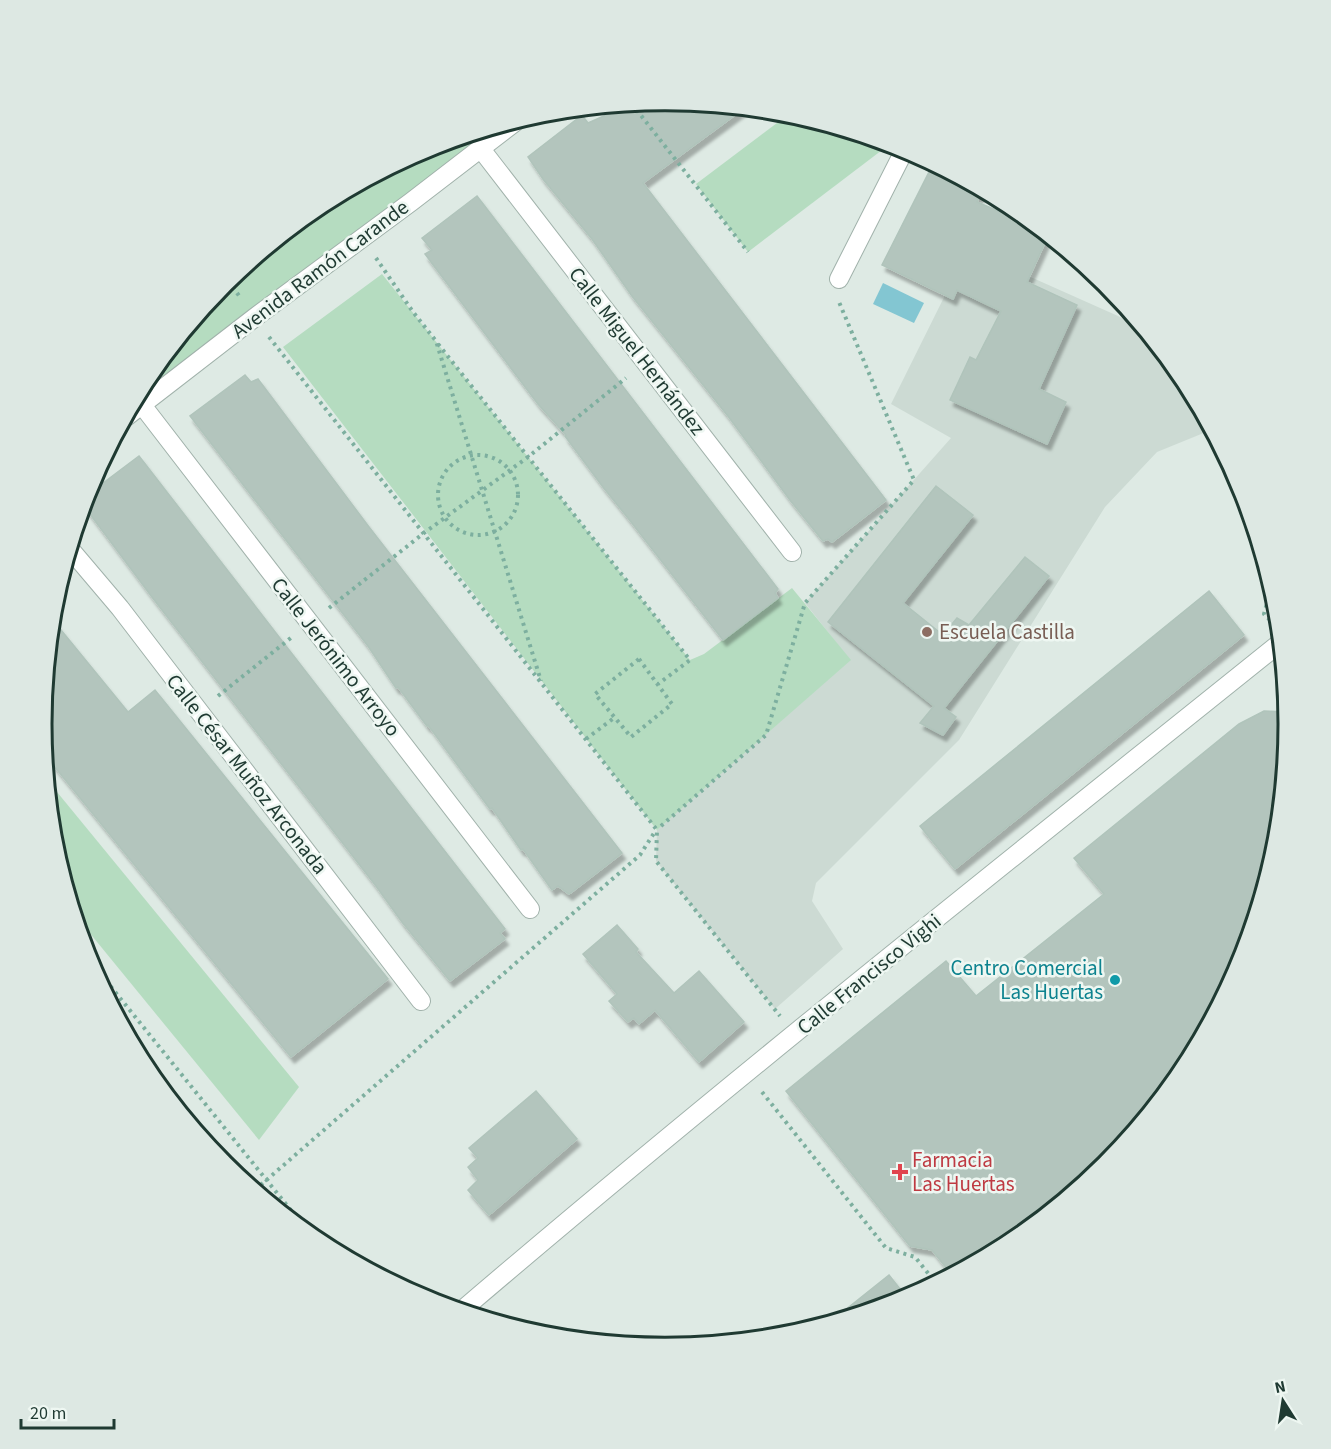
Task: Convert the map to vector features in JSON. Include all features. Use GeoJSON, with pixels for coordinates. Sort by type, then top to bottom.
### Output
{"type":"FeatureCollection","features":[{"type":"Feature","properties":{"kind":"street","name":"Avenida Ramón Carande"},"geometry":{"type":"LineString","coordinates":[[144,403],[500,134]]}},
{"type":"Feature","properties":{"kind":"street","name":"Calle Miguel Hernández"},"geometry":{"type":"LineString","coordinates":[[481,149],[792,552]]}},
{"type":"Feature","properties":{"kind":"street"},"geometry":{"type":"LineString","coordinates":[[839,279],[900,158]]}},
{"type":"Feature","properties":{"kind":"street","name":"Calle Jerónimo Arroyo"},"geometry":{"type":"LineString","coordinates":[[143,406],[530,909]]}},
{"type":"Feature","properties":{"kind":"street","name":"Calle César Muñoz Arconada"},"geometry":{"type":"LineString","coordinates":[[76,556],[120,608],[421,1001]]}},
{"type":"Feature","properties":{"kind":"street","name":"Calle Francisco Vighi"},"geometry":{"type":"LineString","coordinates":[[468,1305],[794,1034],[1273,648]]}},
{"type":"Feature","properties":{"kind":"path"},"geometry":{"type":"LineString","coordinates":[[639,112],[748,252]]}},
{"type":"Feature","properties":{"kind":"path"},"geometry":{"type":"LineString","coordinates":[[362,238],[413,312],[690,660],[658,684]]}},
{"type":"Feature","properties":{"kind":"path"},"geometry":{"type":"LineString","coordinates":[[661,826],[766,735],[805,603],[914,480],[834,289],[839,279]]}},
{"type":"Feature","properties":{"kind":"path"},"geometry":{"type":"LineString","coordinates":[[234,289],[254,318],[657,830],[656,861],[794,1034]]}},
{"type":"Feature","properties":{"kind":"path"},"geometry":{"type":"LineString","coordinates":[[436,341],[541,683]]}},
{"type":"Feature","properties":{"kind":"path"},"geometry":{"type":"LineString","coordinates":[[424,533],[510,471],[645,362]]}},
{"type":"Feature","properties":{"kind":"path"},"geometry":{"type":"LineString","coordinates":[[471,455],[493,457],[502,463],[516,481],[518,493],[513,516],[495,532],[484,535],[473,536],[452,527],[444,518],[438,499],[440,479],[448,468],[458,459],[471,455]]}},
{"type":"Feature","properties":{"kind":"path"},"geometry":{"type":"LineString","coordinates":[[1267,604],[1264,614],[1269,619]]}},
{"type":"Feature","properties":{"kind":"path"},"geometry":{"type":"LineString","coordinates":[[639,659],[658,684],[672,704],[631,737],[595,694],[639,659]]}},
{"type":"Feature","properties":{"kind":"path"},"geometry":{"type":"LineString","coordinates":[[586,739],[614,718]]}},
{"type":"Feature","properties":{"kind":"path"},"geometry":{"type":"LineString","coordinates":[[261,1185],[640,855],[657,830]]}},
{"type":"Feature","properties":{"kind":"path"},"geometry":{"type":"LineString","coordinates":[[113,989],[291,1210]]}},
{"type":"Feature","properties":{"kind":"path"},"geometry":{"type":"LineString","coordinates":[[747,1073],[886,1248],[915,1257],[931,1277]]}},
{"type":"Feature","properties":{"kind":"shaded area","name":"Escuela Castilla"},"geometry":{"type":"Polygon","coordinates":[[[968,249],[1127,321],[1175,384],[1204,433],[1157,452],[1105,507],[959,740],[816,883],[812,901],[843,949],[775,1009],[656,861],[657,830],[850,660],[805,603],[951,438],[891,404],[968,249]]]}},
{"type":"Feature","properties":{"kind":"green space"},"geometry":{"type":"Polygon","coordinates":[[[778,122],[824,132],[881,151],[748,252],[696,184],[778,122]]]}},
{"type":"Feature","properties":{"kind":"green space"},"geometry":{"type":"Polygon","coordinates":[[[497,135],[144,403],[179,351],[205,320],[232,291],[292,238],[359,194],[394,175],[431,158],[497,135]]]}},
{"type":"Feature","properties":{"kind":"green space"},"geometry":{"type":"Polygon","coordinates":[[[382,274],[690,660],[704,654],[792,588],[851,660],[657,830],[283,347],[382,274]]]}},
{"type":"Feature","properties":{"kind":"green space"},"geometry":{"type":"Polygon","coordinates":[[[57,792],[299,1087],[259,1140],[89,932],[73,883],[64,844],[57,792]]]}},
{"type":"Feature","properties":{"kind":"water"},"geometry":{"type":"Polygon","coordinates":[[[883,283],[924,303],[914,323],[873,304],[883,283]]]}},
{"type":"Feature","properties":{"kind":"building"},"geometry":{"type":"Polygon","coordinates":[[[666,111],[734,116],[643,183],[886,500],[832,542],[828,539],[823,541],[790,500],[528,157],[578,118],[584,117],[588,123],[606,115],[625,113],[666,111]]]}},
{"type":"Feature","properties":{"kind":"building"},"geometry":{"type":"Polygon","coordinates":[[[929,171],[979,198],[977,202],[1006,215],[1045,243],[1027,282],[1077,305],[1039,389],[1066,402],[1047,444],[950,400],[970,357],[976,360],[1001,311],[957,290],[953,299],[882,265],[929,171]]]}},
{"type":"Feature","properties":{"kind":"building"},"geometry":{"type":"Polygon","coordinates":[[[477,196],[778,589],[775,593],[778,598],[723,640],[603,487],[566,435],[538,404],[425,254],[432,250],[422,238],[477,196]]]}},
{"type":"Feature","properties":{"kind":"building"},"geometry":{"type":"Polygon","coordinates":[[[245,375],[251,382],[258,379],[369,527],[622,853],[569,894],[558,886],[552,890],[492,808],[490,809],[398,687],[396,688],[368,646],[190,416],[245,375]]]}},
{"type":"Feature","properties":{"kind":"building"},"geometry":{"type":"Polygon","coordinates":[[[139,456],[505,929],[500,933],[505,939],[450,981],[402,922],[90,514],[102,484],[139,456]]]}},
{"type":"Feature","properties":{"kind":"building"},"geometry":{"type":"Polygon","coordinates":[[[936,486],[973,515],[903,603],[943,635],[957,618],[969,625],[1025,557],[1049,576],[944,708],[956,717],[943,735],[920,723],[934,706],[828,622],[936,486]]]}},
{"type":"Feature","properties":{"kind":"building"},"geometry":{"type":"Polygon","coordinates":[[[1209,591],[1244,635],[955,869],[920,826],[1209,591]]]}},
{"type":"Feature","properties":{"kind":"building"},"geometry":{"type":"Polygon","coordinates":[[[60,629],[128,712],[155,690],[388,979],[291,1057],[54,766],[52,725],[60,629]]]}},
{"type":"Feature","properties":{"kind":"building","name":"Centro Comercial Las Huertas"},"geometry":{"type":"Polygon","coordinates":[[[1264,711],[1278,712],[1277,765],[1267,844],[1258,883],[1232,959],[1215,996],[1175,1065],[1152,1098],[1099,1158],[1039,1211],[1006,1234],[947,1269],[932,1250],[910,1246],[786,1091],[946,961],[976,996],[1104,894],[1074,858],[1239,724],[1264,711]]]}},
{"type":"Feature","properties":{"kind":"building"},"geometry":{"type":"Polygon","coordinates":[[[617,925],[638,949],[636,952],[674,993],[699,971],[744,1022],[699,1062],[655,1010],[639,1024],[634,1018],[628,1022],[609,1001],[617,994],[583,954],[617,925]]]}},
{"type":"Feature","properties":{"kind":"building"},"geometry":{"type":"Polygon","coordinates":[[[536,1091],[577,1139],[489,1215],[468,1190],[478,1180],[468,1167],[478,1158],[469,1148],[536,1091]]]}},
{"type":"Feature","properties":{"kind":"building"},"geometry":{"type":"Polygon","coordinates":[[[889,1275],[901,1290],[863,1305],[844,1311],[889,1275]]]}},
{"type":"Feature","properties":{"kind":"place","name":"Escuela Castilla"},"geometry":{"type":"Point","coordinates":[927,632]}},
{"type":"Feature","properties":{"kind":"place","name":"Centro Comercial Las Huertas"},"geometry":{"type":"Point","coordinates":[1115,980]}},
{"type":"Feature","properties":{"kind":"place","name":"Farmacia Las Huertas"},"geometry":{"type":"Point","coordinates":[900,1172]}}]}
